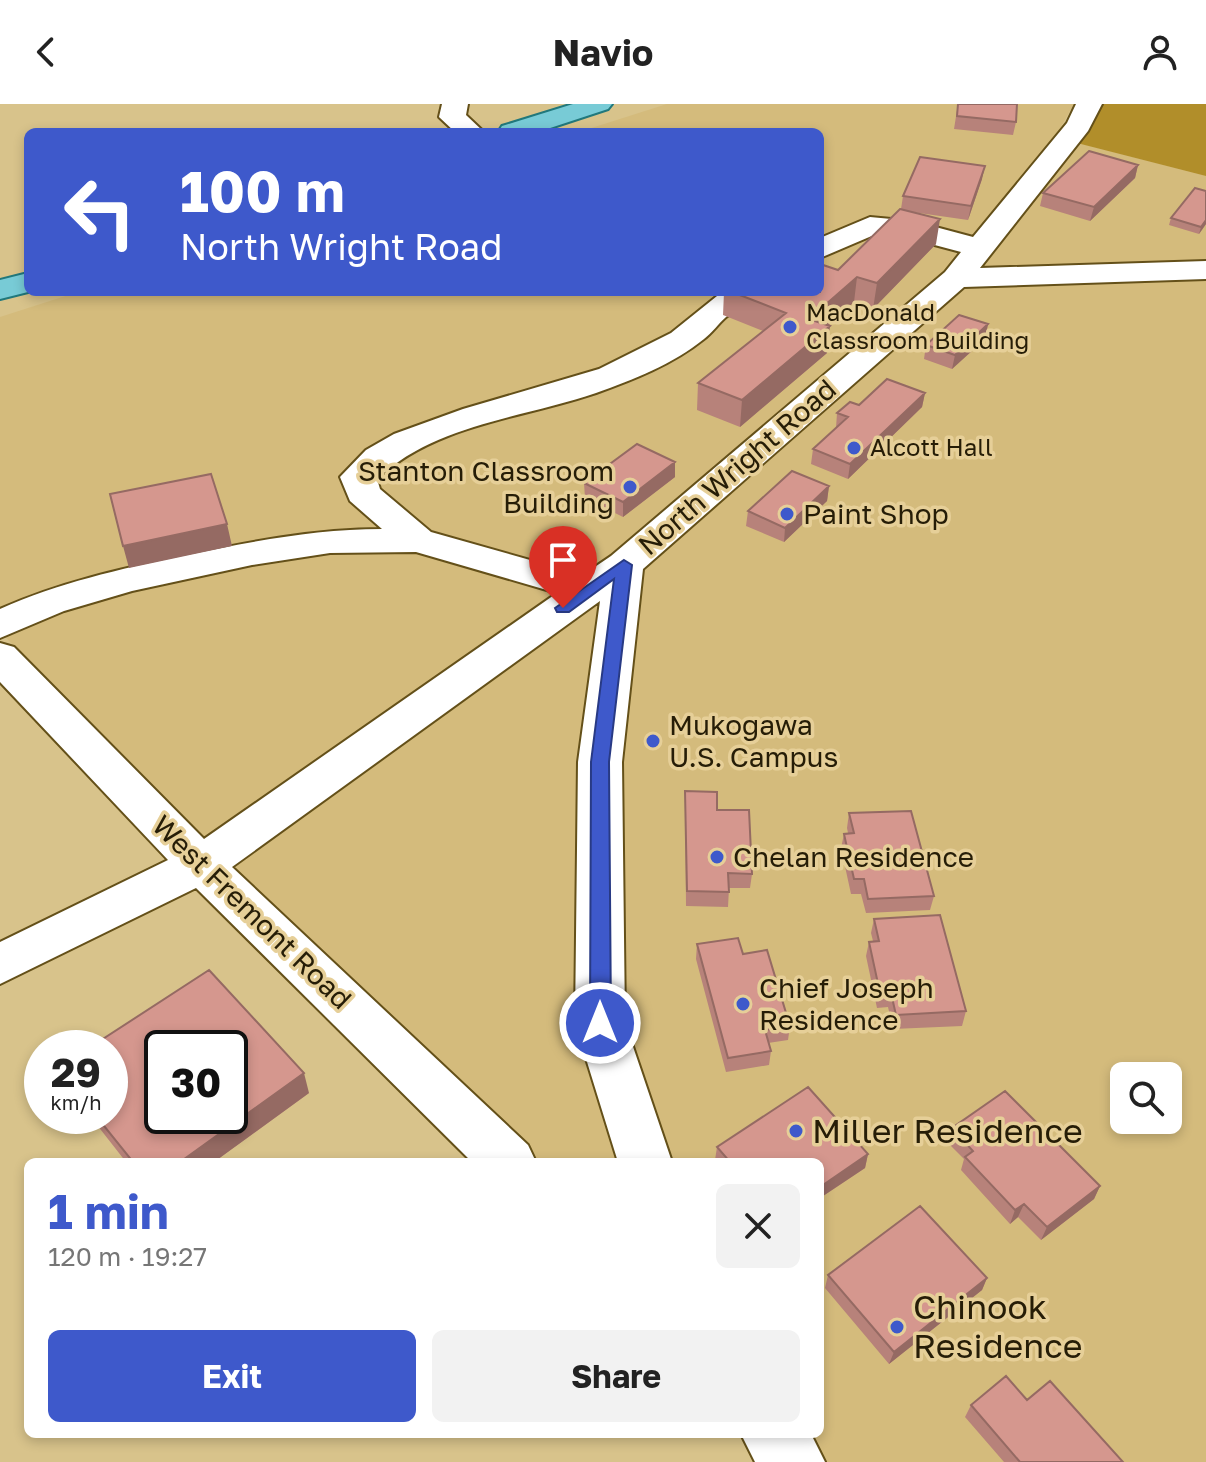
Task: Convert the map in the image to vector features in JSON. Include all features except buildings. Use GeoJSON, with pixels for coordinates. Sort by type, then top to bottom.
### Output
{"type":"FeatureCollection","features":[{"type":"Feature","properties":{"kind":"main road"},"geometry":{"type":"LineString","coordinates":[[524,128],[599,104]]}},
{"type":"Feature","properties":{"kind":"main road"},"geometry":{"type":"LineString","coordinates":[[0,290],[24,283]]}},
{"type":"Feature","properties":{"kind":"street"},"geometry":{"type":"LineString","coordinates":[[455,104],[452,117],[466,128]]}},
{"type":"Feature","properties":{"kind":"street","name":"North Wright Road"},"geometry":{"type":"LineString","coordinates":[[0,964],[201,865],[607,577],[956,278],[1079,125],[1089,104]]}},
{"type":"Feature","properties":{"kind":"street"},"geometry":{"type":"LineString","coordinates":[[824,247],[854,231],[878,226],[913,230],[980,248]]}},
{"type":"Feature","properties":{"kind":"street"},"geometry":{"type":"LineString","coordinates":[[956,278],[1206,270]]}},
{"type":"Feature","properties":{"kind":"street"},"geometry":{"type":"LineString","coordinates":[[418,540],[363,493],[358,477],[379,457],[422,434],[608,377],[664,352],[738,296]]}},
{"type":"Feature","properties":{"kind":"street"},"geometry":{"type":"LineString","coordinates":[[0,625],[50,602],[127,580],[252,553],[330,541],[418,540],[607,577],[600,762],[600,1023],[644,1158]]}},
{"type":"Feature","properties":{"kind":"street","name":"West Fremont Road"},"geometry":{"type":"LineString","coordinates":[[0,657],[201,865],[505,1158]]}},
{"type":"Feature","properties":{"kind":"street"},"geometry":{"type":"LineString","coordinates":[[775,1438],[794,1462]]}},
{"type":"Feature","properties":{"kind":"shaded area","name":"Mukogawa U.S. Campus"},"geometry":{"type":"Polygon","coordinates":[[[667,104],[1074,104],[1055,137],[1206,176],[1206,1462],[810,1462],[790,1438],[824,1438],[824,1158],[516,1158],[202,852],[0,631],[0,317],[66,296],[824,296],[824,128],[592,128],[667,104]]]}},
{"type":"Feature","properties":{"kind":"shaded area"},"geometry":{"type":"Polygon","coordinates":[[[1097,104],[1206,104],[1206,176],[1077,143],[1097,104]]]}},
{"type":"Feature","properties":{"kind":"place","name":"MacDonald Classroom Building"},"geometry":{"type":"Point","coordinates":[790,327]}},
{"type":"Feature","properties":{"kind":"place","name":"Alcott Hall"},"geometry":{"type":"Point","coordinates":[854,448]}},
{"type":"Feature","properties":{"kind":"place","name":"Stanton Classroom Building"},"geometry":{"type":"Point","coordinates":[630,487]}},
{"type":"Feature","properties":{"kind":"place","name":"Paint Shop"},"geometry":{"type":"Point","coordinates":[787,514]}},
{"type":"Feature","properties":{"kind":"place","name":"Mukogawa U.S. Campus"},"geometry":{"type":"Point","coordinates":[653,741]}},
{"type":"Feature","properties":{"kind":"place","name":"Chelan Residence"},"geometry":{"type":"Point","coordinates":[717,857]}},
{"type":"Feature","properties":{"kind":"place","name":"Chief Joseph Residence"},"geometry":{"type":"Point","coordinates":[743,1004]}},
{"type":"Feature","properties":{"kind":"place","name":"Miller Residence"},"geometry":{"type":"Point","coordinates":[796,1131]}},
{"type":"Feature","properties":{"kind":"place","name":"Chinook Residence"},"geometry":{"type":"Point","coordinates":[897,1327]}},
{"type":"Feature","properties":{"kind":"route"},"geometry":{"type":"LineString","coordinates":[[563,608],[624,565],[600,762],[600,1023]]}}]}
